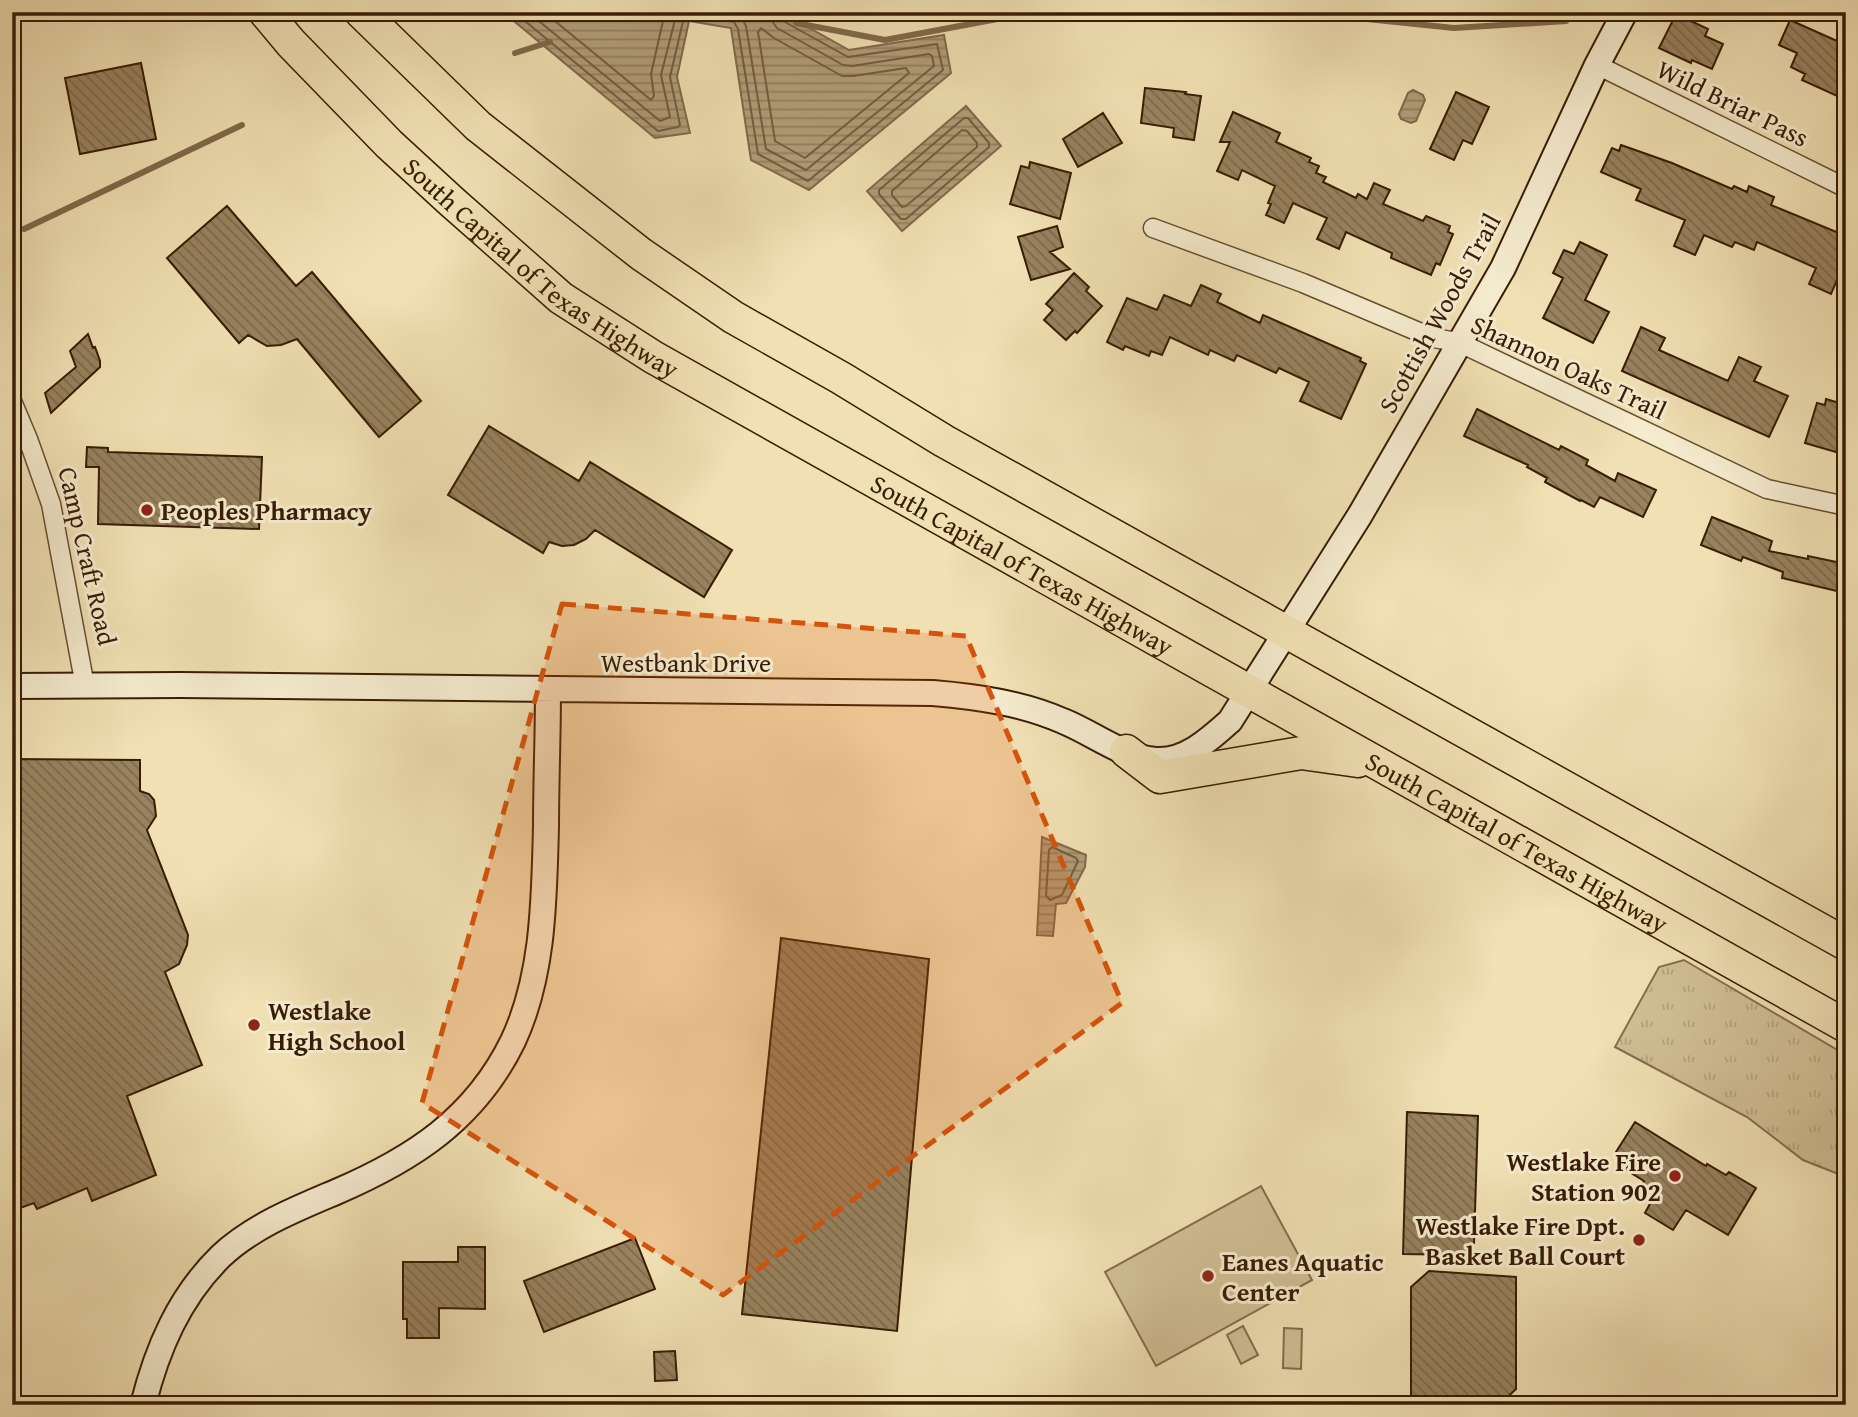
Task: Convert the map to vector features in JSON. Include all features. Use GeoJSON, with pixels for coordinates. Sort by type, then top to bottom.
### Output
{"type":"FeatureCollection","features":[{"type":"Feature","properties":{"kind":"highway","name":"South Capital of Texas Highway"},"geometry":{"type":"LineString","coordinates":[[265,12],[291,43],[389,144],[561,298],[653,357],[1846,1026]]}},
{"type":"Feature","properties":{"kind":"highway"},"geometry":{"type":"LineString","coordinates":[[361,12],[478,126],[641,254],[733,317],[841,378],[944,441],[1846,944]]}},
{"type":"Feature","properties":{"kind":"highway"},"geometry":{"type":"LineString","coordinates":[[1126,751],[1160,777],[1301,753],[1378,764]]}},
{"type":"Feature","properties":{"kind":"street","name":"Scottish Woods Trail"},"geometry":{"type":"LineString","coordinates":[[1286,632],[1360,515],[1503,268],[1597,65],[1625,12]]}},
{"type":"Feature","properties":{"kind":"street","name":"Wild Briar Pass"},"geometry":{"type":"LineString","coordinates":[[1597,65],[1846,188]]}},
{"type":"Feature","properties":{"kind":"street","name":"Shannon Oaks Trail"},"geometry":{"type":"LineString","coordinates":[[1153,228],[1303,283],[1433,338],[1458,342],[1767,489],[1846,506]]}},
{"type":"Feature","properties":{"kind":"street","name":"Camp Craft Road"},"geometry":{"type":"LineString","coordinates":[[12,401],[51,504],[85,686]]}},
{"type":"Feature","properties":{"kind":"street","name":"Westbank Drive"},"geometry":{"type":"LineString","coordinates":[[12,686],[180,685],[933,694],[982,698],[1019,705],[1053,717],[1126,751],[1157,761],[1182,755],[1208,742],[1230,721],[1286,632]]}},
{"type":"Feature","properties":{"kind":"street"},"geometry":{"type":"LineString","coordinates":[[146,1394],[163,1341],[181,1307],[196,1284],[222,1255],[254,1231],[298,1208],[369,1178],[435,1138],[462,1115],[490,1080],[513,1040],[531,989],[540,937],[544,892],[548,690]]}},
{"type":"Feature","properties":{"kind":"highlighted area"},"geometry":{"type":"Polygon","coordinates":[[[562,604],[966,636],[1122,1003],[723,1295],[422,1103],[562,604]]]}},
{"type":"Feature","properties":{"kind":"green space"},"geometry":{"type":"Polygon","coordinates":[[[1684,960],[1846,1055],[1846,1177],[1803,1160],[1747,1117],[1615,1047],[1659,967],[1684,960]]]}},
{"type":"Feature","properties":{"kind":"green space","name":"Eanes Aquatic Center"},"geometry":{"type":"Polygon","coordinates":[[[1261,1186],[1312,1280],[1156,1366],[1105,1272],[1261,1186]]]}},
{"type":"Feature","properties":{"kind":"green space"},"geometry":{"type":"Polygon","coordinates":[[[1243,1326],[1258,1355],[1241,1364],[1227,1335],[1243,1326]]]}},
{"type":"Feature","properties":{"kind":"green space"},"geometry":{"type":"Polygon","coordinates":[[[1284,1328],[1302,1329],[1301,1369],[1283,1368],[1284,1328]]]}},
{"type":"Feature","properties":{"kind":"water"},"geometry":{"type":"Polygon","coordinates":[[[503,12],[781,12],[849,50],[944,35],[951,73],[809,190],[751,160],[731,28],[689,21],[677,77],[690,133],[655,138],[503,12]]]}},
{"type":"Feature","properties":{"kind":"water"},"geometry":{"type":"Polygon","coordinates":[[[1413,90],[1423,95],[1425,100],[1416,121],[1411,123],[1401,119],[1399,114],[1408,93],[1413,90]]]}},
{"type":"Feature","properties":{"kind":"water"},"geometry":{"type":"Polygon","coordinates":[[[966,106],[1001,146],[902,231],[867,191],[966,106]]]}},
{"type":"Feature","properties":{"kind":"water"},"geometry":{"type":"Polygon","coordinates":[[[1042,837],[1086,855],[1085,867],[1066,903],[1056,904],[1053,936],[1037,935],[1042,837]]]}},
{"type":"Feature","properties":{"kind":"building"},"geometry":{"type":"Polygon","coordinates":[[[1676,14],[1708,29],[1705,36],[1723,44],[1712,69],[1692,60],[1691,63],[1659,48],[1676,14]]]}},
{"type":"Feature","properties":{"kind":"building"},"geometry":{"type":"Polygon","coordinates":[[[1790,20],[1846,45],[1846,100],[1802,80],[1805,74],[1791,67],[1797,53],[1779,45],[1790,20]]]}},
{"type":"Feature","properties":{"kind":"building"},"geometry":{"type":"Polygon","coordinates":[[[141,63],[156,139],[80,154],[65,78],[141,63]]]}},
{"type":"Feature","properties":{"kind":"building"},"geometry":{"type":"Polygon","coordinates":[[[1145,88],[1201,96],[1194,140],[1173,137],[1174,128],[1141,123],[1145,88]]]}},
{"type":"Feature","properties":{"kind":"building"},"geometry":{"type":"Polygon","coordinates":[[[1456,92],[1489,107],[1472,144],[1463,140],[1454,160],[1430,149],[1456,92]]]}},
{"type":"Feature","properties":{"kind":"building"},"geometry":{"type":"Polygon","coordinates":[[[1233,112],[1280,133],[1276,142],[1311,158],[1309,162],[1319,166],[1316,173],[1326,177],[1323,182],[1356,198],[1358,194],[1367,199],[1374,183],[1390,190],[1383,204],[1423,221],[1426,216],[1450,226],[1448,232],[1453,234],[1440,265],[1436,263],[1431,275],[1391,258],[1392,253],[1346,232],[1339,249],[1317,239],[1327,218],[1293,203],[1284,223],[1266,215],[1275,186],[1242,170],[1238,180],[1217,171],[1230,142],[1220,142],[1233,112]]]}},
{"type":"Feature","properties":{"kind":"building"},"geometry":{"type":"Polygon","coordinates":[[[1103,113],[1122,143],[1078,167],[1063,139],[1103,113]]]}},
{"type":"Feature","properties":{"kind":"building"},"geometry":{"type":"Polygon","coordinates":[[[1621,145],[1732,189],[1734,186],[1747,192],[1749,186],[1774,197],[1771,205],[1846,236],[1846,259],[1831,294],[1809,284],[1816,268],[1757,242],[1754,250],[1735,242],[1732,247],[1704,235],[1695,255],[1674,246],[1685,220],[1636,200],[1641,189],[1601,172],[1612,148],[1619,151],[1621,145]]]}},
{"type":"Feature","properties":{"kind":"building"},"geometry":{"type":"Polygon","coordinates":[[[1030,162],[1071,173],[1060,219],[1010,204],[1021,166],[1029,168],[1030,162]]]}},
{"type":"Feature","properties":{"kind":"building"},"geometry":{"type":"Polygon","coordinates":[[[227,206],[296,286],[312,272],[421,401],[379,437],[297,339],[281,345],[267,346],[248,335],[239,343],[167,258],[227,206]]]}},
{"type":"Feature","properties":{"kind":"building"},"geometry":{"type":"Polygon","coordinates":[[[1057,226],[1063,247],[1050,252],[1070,269],[1031,280],[1018,237],[1057,226]]]}},
{"type":"Feature","properties":{"kind":"building"},"geometry":{"type":"Polygon","coordinates":[[[1580,242],[1607,255],[1585,300],[1609,312],[1593,343],[1543,318],[1563,278],[1553,273],[1564,250],[1574,254],[1580,242]]]}},
{"type":"Feature","properties":{"kind":"building"},"geometry":{"type":"Polygon","coordinates":[[[1074,273],[1089,287],[1086,291],[1102,306],[1077,333],[1075,331],[1066,340],[1044,320],[1053,310],[1046,304],[1074,273]]]}},
{"type":"Feature","properties":{"kind":"building"},"geometry":{"type":"Polygon","coordinates":[[[1201,285],[1221,294],[1217,302],[1260,323],[1263,315],[1361,358],[1360,361],[1366,364],[1341,419],[1300,401],[1309,382],[1279,368],[1276,373],[1237,355],[1234,361],[1210,350],[1208,355],[1170,337],[1162,355],[1151,351],[1149,356],[1125,346],[1123,350],[1107,342],[1127,298],[1157,310],[1164,295],[1191,306],[1201,285]]]}},
{"type":"Feature","properties":{"kind":"building"},"geometry":{"type":"Polygon","coordinates":[[[1641,327],[1665,338],[1659,350],[1728,381],[1739,357],[1761,367],[1754,381],[1788,396],[1769,437],[1622,371],[1641,327]]]}},
{"type":"Feature","properties":{"kind":"building"},"geometry":{"type":"Polygon","coordinates":[[[88,334],[93,348],[95,347],[100,367],[51,413],[45,393],[76,367],[70,351],[88,334]]]}},
{"type":"Feature","properties":{"kind":"building"},"geometry":{"type":"Polygon","coordinates":[[[1826,399],[1846,405],[1846,455],[1805,443],[1817,403],[1825,405],[1826,399]]]}},
{"type":"Feature","properties":{"kind":"building"},"geometry":{"type":"Polygon","coordinates":[[[1477,409],[1559,450],[1561,446],[1588,460],[1586,465],[1615,481],[1618,473],[1656,490],[1643,517],[1600,497],[1594,507],[1580,501],[1545,482],[1547,478],[1527,467],[1528,465],[1464,436],[1477,409]]]}},
{"type":"Feature","properties":{"kind":"building"},"geometry":{"type":"Polygon","coordinates":[[[489,426],[579,481],[590,462],[732,550],[704,597],[595,530],[574,545],[562,546],[549,542],[543,553],[448,495],[489,426]]]}},
{"type":"Feature","properties":{"kind":"building"},"geometry":{"type":"Polygon","coordinates":[[[87,447],[108,448],[108,452],[262,457],[259,529],[98,524],[99,467],[86,467],[87,447]]]}},
{"type":"Feature","properties":{"kind":"building"},"geometry":{"type":"Polygon","coordinates":[[[1712,517],[1772,541],[1769,551],[1846,564],[1841,592],[1782,578],[1783,572],[1743,557],[1741,561],[1701,545],[1712,517]]]}},
{"type":"Feature","properties":{"kind":"building","name":"Westlake High School"},"geometry":{"type":"Polygon","coordinates":[[[12,759],[140,760],[140,791],[149,794],[154,800],[156,816],[147,830],[188,935],[179,964],[165,972],[202,1065],[127,1096],[156,1175],[92,1201],[87,1188],[37,1209],[34,1203],[20,1208],[12,1189],[12,759]]]}},
{"type":"Feature","properties":{"kind":"building"},"geometry":{"type":"Polygon","coordinates":[[[781,938],[929,959],[897,1331],[742,1314],[781,938]]]}},
{"type":"Feature","properties":{"kind":"building"},"geometry":{"type":"Polygon","coordinates":[[[1407,1112],[1478,1116],[1474,1243],[1462,1255],[1403,1254],[1407,1112]]]}},
{"type":"Feature","properties":{"kind":"building","name":"Westlake Fire Station 902"},"geometry":{"type":"Polygon","coordinates":[[[1635,1122],[1706,1166],[1707,1164],[1726,1175],[1729,1172],[1756,1188],[1728,1235],[1686,1210],[1673,1230],[1645,1213],[1652,1200],[1638,1191],[1644,1181],[1626,1170],[1631,1161],[1616,1152],[1635,1122]]]}},
{"type":"Feature","properties":{"kind":"building"},"geometry":{"type":"Polygon","coordinates":[[[635,1238],[655,1289],[544,1332],[524,1281],[635,1238]]]}},
{"type":"Feature","properties":{"kind":"building"},"geometry":{"type":"Polygon","coordinates":[[[458,1247],[485,1247],[485,1309],[439,1308],[439,1338],[407,1338],[407,1319],[403,1319],[403,1262],[458,1262],[458,1247]]]}},
{"type":"Feature","properties":{"kind":"building"},"geometry":{"type":"Polygon","coordinates":[[[1429,1271],[1516,1277],[1516,1389],[1499,1405],[1411,1400],[1411,1287],[1429,1271]]]}},
{"type":"Feature","properties":{"kind":"building"},"geometry":{"type":"Polygon","coordinates":[[[675,1351],[677,1380],[655,1381],[654,1352],[675,1351]]]}},
{"type":"Feature","properties":{"kind":"waterway"},"geometry":{"type":"LineString","coordinates":[[796,23],[885,40],[1035,12]]}},
{"type":"Feature","properties":{"kind":"waterway"},"geometry":{"type":"LineString","coordinates":[[1299,12],[1454,28],[1566,21]]}},
{"type":"Feature","properties":{"kind":"waterway"},"geometry":{"type":"LineString","coordinates":[[515,53],[550,42]]}},
{"type":"Feature","properties":{"kind":"waterway"},"geometry":{"type":"LineString","coordinates":[[24,229],[242,125]]}},
{"type":"Feature","properties":{"kind":"place","name":"Peoples Pharmacy"},"geometry":{"type":"Point","coordinates":[147,510]}},
{"type":"Feature","properties":{"kind":"place","name":"Westlake High School"},"geometry":{"type":"Point","coordinates":[254,1025]}},
{"type":"Feature","properties":{"kind":"place","name":"Westlake Fire Station 902"},"geometry":{"type":"Point","coordinates":[1675,1176]}},
{"type":"Feature","properties":{"kind":"place","name":"Westlake Fire Dpt. Basket Ball Court"},"geometry":{"type":"Point","coordinates":[1639,1240]}},
{"type":"Feature","properties":{"kind":"place","name":"Eanes Aquatic Center"},"geometry":{"type":"Point","coordinates":[1208,1276]}}]}
